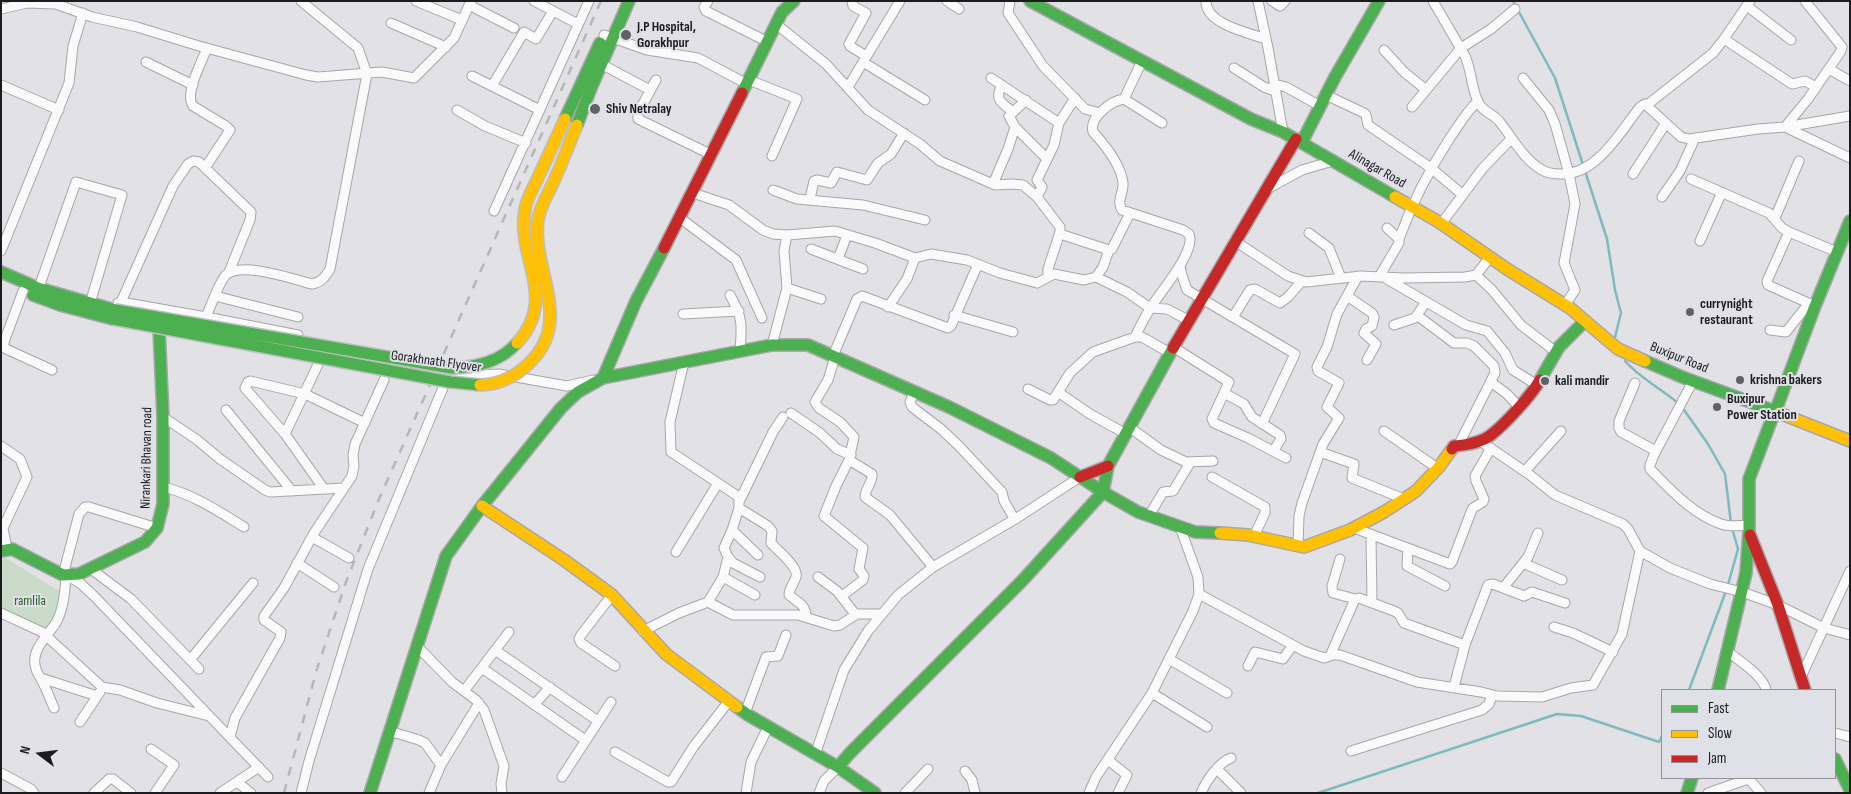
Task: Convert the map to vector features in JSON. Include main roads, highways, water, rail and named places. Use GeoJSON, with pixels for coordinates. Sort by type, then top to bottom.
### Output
{"type":"FeatureCollection","features":[{"type":"Feature","properties":{"kind":"waterway"},"geometry":{"type":"LineString","coordinates":[[1513,1],[1555,78],[1607,239],[1615,290],[1621,313],[1614,341]]}},
{"type":"Feature","properties":{"kind":"waterway"},"geometry":{"type":"LineString","coordinates":[[1625,361],[1637,373],[1678,403]]}},
{"type":"Feature","properties":{"kind":"waterway"},"geometry":{"type":"LineString","coordinates":[[1682,407],[1708,444],[1725,474],[1731,523]]}},
{"type":"Feature","properties":{"kind":"waterway"},"geometry":{"type":"LineString","coordinates":[[1728,585],[1738,549],[1732,528]]}},
{"type":"Feature","properties":{"kind":"waterway"},"geometry":{"type":"LineString","coordinates":[[1689,689],[1726,591]]}},
{"type":"Feature","properties":{"kind":"waterway"},"geometry":{"type":"LineString","coordinates":[[1318,793],[1557,714],[1581,716],[1659,742],[1661,738]]}},
{"type":"Feature","properties":{"kind":"railway"},"geometry":{"type":"LineString","coordinates":[[284,793],[316,672],[346,582],[379,499],[601,1]]}},
{"type":"Feature","properties":{"kind":"place","name":"J.P Hospital, Gorakhpur"},"geometry":{"type":"Point","coordinates":[626,35]}},
{"type":"Feature","properties":{"kind":"place","name":"Shiv Netralay"},"geometry":{"type":"Point","coordinates":[595,109]}},
{"type":"Feature","properties":{"kind":"place","name":"currynight restaurant"},"geometry":{"type":"Point","coordinates":[1690,312]}},
{"type":"Feature","properties":{"kind":"place","name":"krishna bakers"},"geometry":{"type":"Point","coordinates":[1740,380]}},
{"type":"Feature","properties":{"kind":"place","name":"kali mandir"},"geometry":{"type":"Point","coordinates":[1545,381]}},
{"type":"Feature","properties":{"kind":"place","name":"Buxipur Power Station"},"geometry":{"type":"Point","coordinates":[1717,407]}},
{"type":"Feature","properties":{"kind":"park label","name":"ramlila"},"geometry":{"type":"Point","coordinates":[30,601]}}]}
